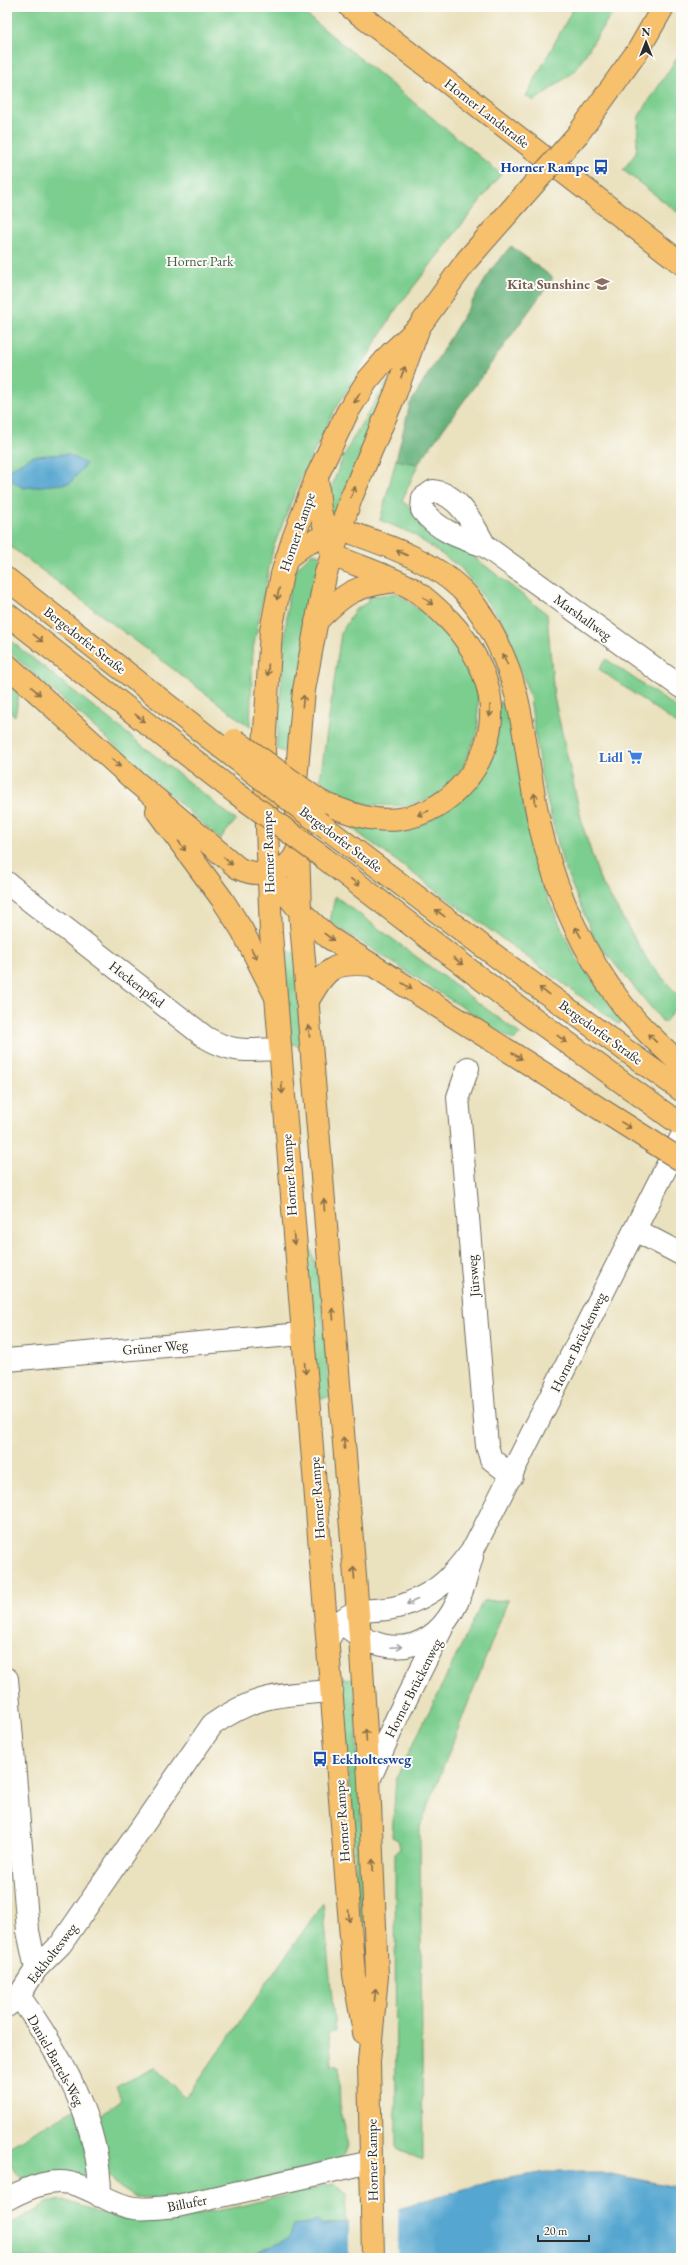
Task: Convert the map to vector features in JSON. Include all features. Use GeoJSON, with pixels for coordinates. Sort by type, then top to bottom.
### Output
{"type":"FeatureCollection","features":[{"type":"Feature","properties":{"kind":"main road","name":"Horner Landstraße"},"geometry":{"type":"LineString","coordinates":[[350,7],[681,263]]}},
{"type":"Feature","properties":{"kind":"main road","name":"Horner Rampe"},"geometry":{"type":"LineString","coordinates":[[369,2062],[354,1975],[275,995],[269,873],[265,715],[271,631],[287,558],[317,476],[330,446],[367,381],[390,353],[419,327],[467,260],[578,134],[639,49],[663,7]]}},
{"type":"Feature","properties":{"kind":"main road","name":"Horner Rampe"},"geometry":{"type":"LineString","coordinates":[[373,2258],[369,2062],[377,1976],[369,1780],[360,1637],[349,1616],[312,1060],[300,911],[296,781],[304,690],[320,596],[333,540],[396,392],[419,327]]}},
{"type":"Feature","properties":{"kind":"main road"},"geometry":{"type":"LineString","coordinates":[[235,749],[321,802],[365,818],[399,820],[418,816],[437,807],[452,796],[464,783],[478,762],[485,744],[491,708],[484,675],[476,659],[451,622],[413,589],[395,581],[333,540],[320,510],[317,476]]}},
{"type":"Feature","properties":{"kind":"main road"},"geometry":{"type":"LineString","coordinates":[[287,558],[304,545],[333,540],[399,551],[435,570],[461,588],[484,619],[501,651],[514,683],[542,837],[553,873],[573,924],[604,978],[622,1004],[650,1036],[681,1064]]}},
{"type":"Feature","properties":{"kind":"main road","name":"Bergedorfer Straße"},"geometry":{"type":"LineString","coordinates":[[7,579],[184,716],[235,749],[322,825],[521,975],[679,1089]]}},
{"type":"Feature","properties":{"kind":"main road"},"geometry":{"type":"LineString","coordinates":[[316,622],[337,600],[354,589],[395,581]]}},
{"type":"Feature","properties":{"kind":"main road","name":"Bergedorfer Straße"},"geometry":{"type":"LineString","coordinates":[[7,614],[236,793],[324,858],[510,1001],[673,1120]]}},
{"type":"Feature","properties":{"kind":"main road"},"geometry":{"type":"LineString","coordinates":[[7,665],[135,780],[238,868],[248,872],[269,873],[284,868],[291,863],[297,851]]}},
{"type":"Feature","properties":{"kind":"main road"},"geometry":{"type":"LineString","coordinates":[[135,780],[222,899],[242,930],[275,995]]}},
{"type":"Feature","properties":{"kind":"main road"},"geometry":{"type":"LineString","coordinates":[[269,873],[300,911],[328,937],[681,1160]]}},
{"type":"Feature","properties":{"kind":"main road"},"geometry":{"type":"LineString","coordinates":[[307,1002],[319,981],[331,969],[344,965],[374,965]]}},
{"type":"Feature","properties":{"kind":"main road"},"geometry":{"type":"LineString","coordinates":[[280,1049],[312,1060]]}},
{"type":"Feature","properties":{"kind":"street","name":"Marshallweg"},"geometry":{"type":"LineString","coordinates":[[485,546],[681,687]]}},
{"type":"Feature","properties":{"kind":"street","name":"Heckenpfad"},"geometry":{"type":"LineString","coordinates":[[7,883],[205,1037],[220,1046],[234,1050],[280,1049]]}},
{"type":"Feature","properties":{"kind":"street","name":"Jürsweg"},"geometry":{"type":"LineString","coordinates":[[468,1068],[458,1097],[487,1446],[492,1459],[512,1476]]}},
{"type":"Feature","properties":{"kind":"street","name":"Horner Brückenweg"},"geometry":{"type":"LineString","coordinates":[[349,1616],[407,1604],[429,1594],[449,1580],[475,1546],[512,1476],[681,1138]]}},
{"type":"Feature","properties":{"kind":"street"},"geometry":{"type":"LineString","coordinates":[[635,1230],[681,1254]]}},
{"type":"Feature","properties":{"kind":"street","name":"Grüner Weg"},"geometry":{"type":"LineString","coordinates":[[7,1360],[302,1334]]}},
{"type":"Feature","properties":{"kind":"street","name":"Horner Brückenweg"},"geometry":{"type":"LineString","coordinates":[[369,1780],[399,1713],[461,1594],[475,1546]]}},
{"type":"Feature","properties":{"kind":"street"},"geometry":{"type":"LineString","coordinates":[[324,1592],[349,1616],[328,1640]]}},
{"type":"Feature","properties":{"kind":"street","name":"Horner Brückenweg"},"geometry":{"type":"LineString","coordinates":[[360,1637],[387,1647],[410,1645],[430,1636],[448,1618]]}},
{"type":"Feature","properties":{"kind":"street"},"geometry":{"type":"LineString","coordinates":[[7,1679],[28,1931],[36,1969]]}},
{"type":"Feature","properties":{"kind":"street","name":"Eekholtesweg"},"geometry":{"type":"LineString","coordinates":[[13,2001],[36,1969],[61,1944],[212,1725],[234,1710],[256,1700],[281,1695],[332,1691]]}},
{"type":"Feature","properties":{"kind":"street","name":"Daniel-Bartels-Weg"},"geometry":{"type":"LineString","coordinates":[[13,2001],[76,2092],[87,2120],[100,2169],[100,2196]]}},
{"type":"Feature","properties":{"kind":"street","name":"Billufer"},"geometry":{"type":"LineString","coordinates":[[7,2199],[34,2186],[60,2182],[80,2186],[100,2196],[134,2208],[177,2206],[371,2162]]}},
{"type":"Feature","properties":{"kind":"green space","name":"Horner Park"},"geometry":{"type":"Polygon","coordinates":[[[7,7],[297,7],[501,174],[394,312],[332,415],[300,480],[273,548],[253,649],[250,727],[7,544],[7,7]]]}},
{"type":"Feature","properties":{"kind":"green space"},"geometry":{"type":"Polygon","coordinates":[[[574,7],[619,7],[606,22],[575,71],[534,101],[526,96],[574,7]]]}},
{"type":"Feature","properties":{"kind":"green space"},"geometry":{"type":"Polygon","coordinates":[[[681,52],[681,215],[623,170],[636,153],[639,116],[681,52]]]}},
{"type":"Feature","properties":{"kind":"green space"},"geometry":{"type":"Polygon","coordinates":[[[511,246],[553,278],[418,464],[396,460],[410,404],[493,267],[511,246]]]}},
{"type":"Feature","properties":{"kind":"green space"},"geometry":{"type":"Polygon","coordinates":[[[388,381],[390,383],[336,512],[327,511],[330,493],[342,460],[359,427],[388,381]]]}},
{"type":"Feature","properties":{"kind":"green space"},"geometry":{"type":"Polygon","coordinates":[[[396,460],[418,464],[402,501],[547,614],[554,697],[583,827],[600,880],[648,961],[681,999],[681,1002],[664,1023],[595,940],[563,864],[541,776],[530,697],[506,627],[461,568],[413,534],[380,520],[396,460]]]}},
{"type":"Feature","properties":{"kind":"green space"},"geometry":{"type":"Polygon","coordinates":[[[312,553],[320,555],[290,754],[276,749],[289,588],[298,567],[312,553]]]}},
{"type":"Feature","properties":{"kind":"green space"},"geometry":{"type":"Polygon","coordinates":[[[397,593],[442,627],[461,652],[478,690],[478,731],[462,769],[434,798],[407,806],[370,805],[343,797],[320,780],[341,633],[355,610],[368,602],[368,597],[397,593]]]}},
{"type":"Feature","properties":{"kind":"green space"},"geometry":{"type":"Polygon","coordinates":[[[7,638],[236,820],[220,839],[7,650],[7,638]]]}},
{"type":"Feature","properties":{"kind":"green space"},"geometry":{"type":"Polygon","coordinates":[[[606,659],[681,711],[681,727],[599,669],[606,659]]]}},
{"type":"Feature","properties":{"kind":"green space"},"geometry":{"type":"Polygon","coordinates":[[[7,684],[19,694],[15,716],[7,710],[7,684]]]}},
{"type":"Feature","properties":{"kind":"green space"},"geometry":{"type":"Polygon","coordinates":[[[499,702],[509,702],[515,727],[524,809],[543,888],[572,951],[622,1022],[618,1024],[354,830],[354,824],[382,830],[424,824],[462,799],[495,754],[499,702]]]}},
{"type":"Feature","properties":{"kind":"green space"},"geometry":{"type":"Polygon","coordinates":[[[335,896],[520,1035],[513,1040],[330,922],[335,896]]]}},
{"type":"Feature","properties":{"kind":"green space"},"geometry":{"type":"Polygon","coordinates":[[[283,950],[295,953],[301,1042],[299,1046],[287,1042],[283,950]]]}},
{"type":"Feature","properties":{"kind":"green space"},"geometry":{"type":"Polygon","coordinates":[[[310,1246],[320,1281],[330,1397],[321,1398],[316,1382],[306,1247],[310,1246]]]}},
{"type":"Feature","properties":{"kind":"green space"},"geometry":{"type":"Polygon","coordinates":[[[508,1600],[420,1827],[423,2160],[396,2149],[395,1853],[400,1849],[398,1840],[392,1837],[396,1779],[483,1601],[508,1600]]]}},
{"type":"Feature","properties":{"kind":"green space"},"geometry":{"type":"Polygon","coordinates":[[[354,1678],[366,1923],[360,1924],[341,1679],[354,1678]]]}},
{"type":"Feature","properties":{"kind":"green space"},"geometry":{"type":"Polygon","coordinates":[[[323,1903],[335,2031],[329,2032],[332,2065],[339,2066],[340,2112],[348,2145],[344,2156],[334,2163],[173,2200],[136,2198],[118,2186],[107,2173],[93,2122],[121,2100],[116,2087],[154,2068],[186,2098],[323,1903]]]}},
{"type":"Feature","properties":{"kind":"green space"},"geometry":{"type":"Polygon","coordinates":[[[77,2108],[90,2172],[77,2177],[56,2179],[34,2179],[20,2176],[10,2163],[7,2148],[77,2108]]]}},
{"type":"Feature","properties":{"kind":"green space"},"geometry":{"type":"Polygon","coordinates":[[[334,2184],[347,2193],[346,2223],[324,2225],[290,2238],[247,2258],[7,2258],[7,2226],[49,2202],[61,2199],[123,2220],[177,2219],[334,2184]]]}},
{"type":"Feature","properties":{"kind":"water"},"geometry":{"type":"Polygon","coordinates":[[[68,454],[86,464],[70,483],[23,488],[7,478],[7,471],[33,456],[68,454]]]}},
{"type":"Feature","properties":{"kind":"water"},"geometry":{"type":"Polygon","coordinates":[[[546,2172],[601,2172],[681,2188],[681,2258],[247,2258],[289,2238],[294,2226],[316,2220],[324,2225],[346,2223],[492,2181],[546,2172]]]}},
{"type":"Feature","properties":{"kind":"pier"},"geometry":{"type":"Polygon","coordinates":[[[398,2206],[398,2258],[349,2258],[349,2221],[398,2206]]]}},
{"type":"Feature","properties":{"kind":"place","name":"Horner Rampe"},"geometry":{"type":"Point","coordinates":[601,167]}},
{"type":"Feature","properties":{"kind":"place","name":"Kita Sunshine"},"geometry":{"type":"Point","coordinates":[602,284]}},
{"type":"Feature","properties":{"kind":"place","name":"Lidl"},"geometry":{"type":"Point","coordinates":[635,757]}},
{"type":"Feature","properties":{"kind":"place","name":"Eekholtesweg"},"geometry":{"type":"Point","coordinates":[320,1759]}}]}
